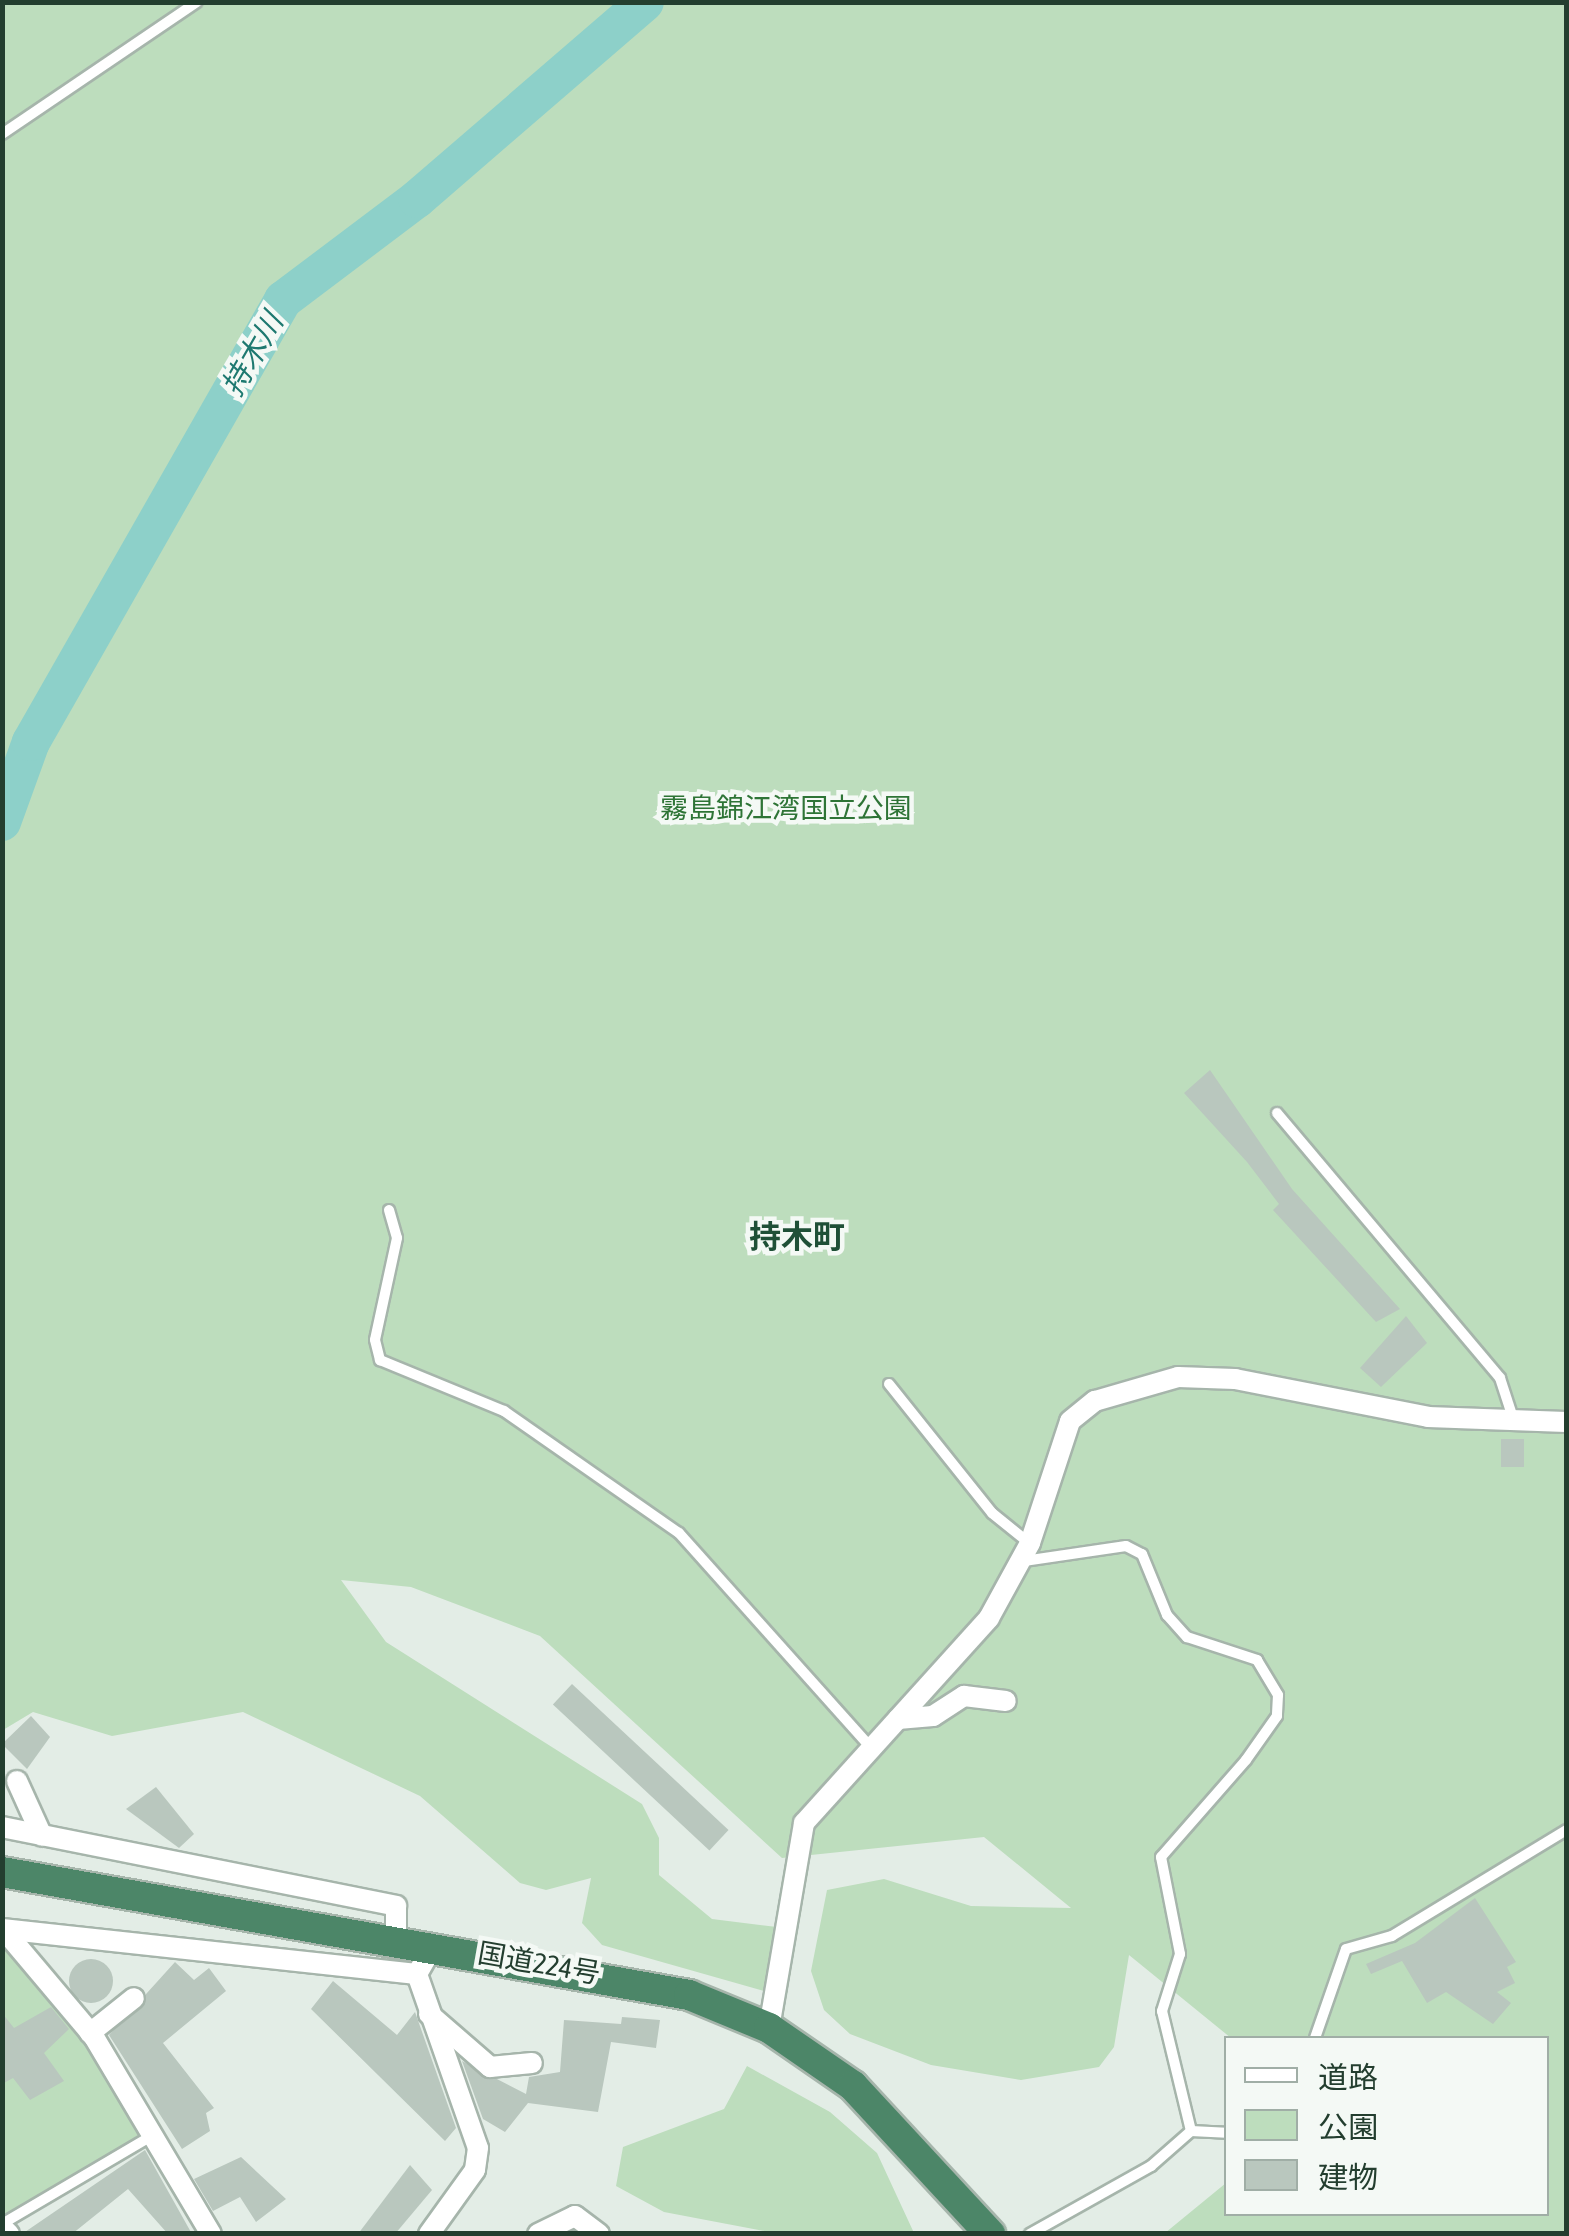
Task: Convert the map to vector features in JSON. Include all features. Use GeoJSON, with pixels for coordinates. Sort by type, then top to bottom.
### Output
{"type":"FeatureCollection","features":[{"type":"Feature","properties":{"kind":"highway","name":"国道224号"},"geometry":{"type":"LineString","coordinates":[[2,1872],[396,1938],[689,1995],[769,2028],[853,2086],[983,2230]]}},
{"type":"Feature","properties":{"kind":"street"},"geometry":{"type":"LineString","coordinates":[[769,2028],[804,1823],[988,1618],[1025,1553],[1070,1421],[1096,1400],[1178,1377],[1514,1422],[1566,1422]]}},
{"type":"Feature","properties":{"kind":"street"},"geometry":{"type":"LineString","coordinates":[[898,1719],[933,1716],[964,1696],[1006,1701]]}},
{"type":"Feature","properties":{"kind":"street"},"geometry":{"type":"LineString","coordinates":[[17,1780],[42,1836]]}},
{"type":"Feature","properties":{"kind":"street"},"geometry":{"type":"LineString","coordinates":[[2,1827],[396,1906],[396,1938]]}},
{"type":"Feature","properties":{"kind":"street"},"geometry":{"type":"LineString","coordinates":[[3,1930],[417,1974]]}},
{"type":"Feature","properties":{"kind":"street"},"geometry":{"type":"LineString","coordinates":[[3,1930],[90,2032],[148,2138],[211,2234]]}},
{"type":"Feature","properties":{"kind":"street"},"geometry":{"type":"LineString","coordinates":[[429,2234],[475,2170],[478,2148],[417,1974],[434,1945]]}},
{"type":"Feature","properties":{"kind":"street"},"geometry":{"type":"LineString","coordinates":[[90,2032],[134,1998]]}},
{"type":"Feature","properties":{"kind":"street"},"geometry":{"type":"LineString","coordinates":[[429,2014],[490,2067],[532,2062]]}},
{"type":"Feature","properties":{"kind":"street"},"geometry":{"type":"LineString","coordinates":[[538,2234],[575,2216],[599,2234]]}},
{"type":"Feature","properties":{"kind":"lane"},"geometry":{"type":"LineString","coordinates":[[2,134],[197,2]]}},
{"type":"Feature","properties":{"kind":"lane"},"geometry":{"type":"LineString","coordinates":[[1277,1113],[1500,1378],[1514,1422]]}},
{"type":"Feature","properties":{"kind":"lane"},"geometry":{"type":"LineString","coordinates":[[389,1210],[397,1238],[375,1340],[380,1360],[504,1411],[679,1533],[871,1748]]}},
{"type":"Feature","properties":{"kind":"lane"},"geometry":{"type":"LineString","coordinates":[[889,1384],[1025,1553],[1126,1546],[1142,1554],[1167,1616],[1187,1637],[1257,1660],[1278,1695],[1278,1716],[1246,1760],[1161,1857],[1180,1954],[1162,2011],[1191,2132]]}},
{"type":"Feature","properties":{"kind":"lane"},"geometry":{"type":"LineString","coordinates":[[1316,2036],[1346,1949],[1392,1936],[1566,1830]]}},
{"type":"Feature","properties":{"kind":"lane"},"geometry":{"type":"LineString","coordinates":[[1030,2234],[1151,2166],[1191,2132],[1224,2133]]}},
{"type":"Feature","properties":{"kind":"lane"},"geometry":{"type":"LineString","coordinates":[[2,2212],[6,2227],[148,2138]]}},
{"type":"Feature","properties":{"kind":"green space","name":"霧島錦江湾国立公園"},"geometry":{"type":"Polygon","coordinates":[[[2,3],[1566,3],[1566,2233],[1165,2233],[1224,2185],[1224,2216],[1549,2216],[1549,2036],[1229,2036],[1129,1955],[1114,2047],[1099,2067],[1021,2080],[931,2065],[850,2034],[824,2010],[811,1971],[827,1890],[884,1879],[971,1906],[1071,1908],[984,1837],[782,1858],[540,1636],[411,1587],[341,1580],[386,1642],[642,1804],[659,1838],[659,1875],[712,1919],[777,1927],[771,1993],[602,1945],[582,1923],[591,1878],[546,1890],[520,1883],[420,1796],[243,1712],[112,1736],[33,1712],[3,1730],[2,3]]]}},
{"type":"Feature","properties":{"kind":"green space"},"geometry":{"type":"Polygon","coordinates":[[[2,1946],[93,2043],[140,2137],[2,2222],[2,1946]]]}},
{"type":"Feature","properties":{"kind":"green space"},"geometry":{"type":"Polygon","coordinates":[[[747,2066],[830,2112],[877,2153],[914,2233],[775,2233],[664,2212],[616,2186],[623,2147],[724,2109],[747,2066]]]}},
{"type":"Feature","properties":{"kind":"building"},"geometry":{"type":"Polygon","coordinates":[[[1210,1070],[1292,1189],[1400,1309],[1376,1322],[1273,1210],[1279,1204],[1184,1093],[1210,1070]]]}},
{"type":"Feature","properties":{"kind":"building"},"geometry":{"type":"Polygon","coordinates":[[[1406,1316],[1427,1343],[1381,1387],[1360,1368],[1406,1316]]]}},
{"type":"Feature","properties":{"kind":"building"},"geometry":{"type":"Polygon","coordinates":[[[1501,1439],[1524,1439],[1524,1467],[1501,1467],[1501,1439]]]}},
{"type":"Feature","properties":{"kind":"building"},"geometry":{"type":"Polygon","coordinates":[[[572,1684],[729,1830],[709,1850],[553,1704],[572,1684]]]}},
{"type":"Feature","properties":{"kind":"building"},"geometry":{"type":"Polygon","coordinates":[[[31,1716],[50,1737],[27,1769],[2,1744],[31,1716]]]}},
{"type":"Feature","properties":{"kind":"building"},"geometry":{"type":"Polygon","coordinates":[[[156,1787],[194,1834],[179,1848],[126,1809],[156,1787]]]}},
{"type":"Feature","properties":{"kind":"building"},"geometry":{"type":"Polygon","coordinates":[[[1475,1898],[1516,1962],[1507,1967],[1515,1983],[1497,1992],[1511,2003],[1493,2024],[1446,1992],[1427,2003],[1402,1961],[1371,1974],[1366,1964],[1415,1943],[1475,1898]]]}},
{"type":"Feature","properties":{"kind":"building"},"geometry":{"type":"Polygon","coordinates":[[[91,1959],[106,1966],[113,1981],[106,1996],[91,2003],[76,1996],[69,1981],[76,1966],[91,1959]]]}},
{"type":"Feature","properties":{"kind":"building"},"geometry":{"type":"Polygon","coordinates":[[[175,1962],[194,1980],[209,1968],[226,1991],[163,2043],[214,2108],[206,2113],[210,2131],[182,2149],[109,2035],[175,1962]]]}},
{"type":"Feature","properties":{"kind":"building"},"geometry":{"type":"Polygon","coordinates":[[[333,1981],[397,2035],[415,2012],[456,2128],[445,2141],[311,2009],[333,1981]]]}},
{"type":"Feature","properties":{"kind":"building"},"geometry":{"type":"Polygon","coordinates":[[[51,2007],[69,2029],[44,2053],[64,2081],[30,2100],[13,2078],[2,2084],[2,2013],[14,2028],[51,2007]]]}},
{"type":"Feature","properties":{"kind":"building"},"geometry":{"type":"Polygon","coordinates":[[[622,2017],[660,2020],[656,2048],[611,2042],[598,2112],[528,2103],[505,2132],[483,2119],[462,2061],[526,2094],[529,2077],[560,2072],[564,2020],[621,2024],[622,2017]]]}},
{"type":"Feature","properties":{"kind":"building"},"geometry":{"type":"Polygon","coordinates":[[[145,2150],[192,2234],[168,2234],[128,2189],[72,2234],[22,2234],[145,2150]]]}},
{"type":"Feature","properties":{"kind":"building"},"geometry":{"type":"Polygon","coordinates":[[[241,2157],[286,2199],[256,2222],[240,2197],[213,2211],[194,2179],[241,2157]]]}},
{"type":"Feature","properties":{"kind":"building"},"geometry":{"type":"Polygon","coordinates":[[[410,2165],[432,2190],[395,2234],[358,2234],[410,2165]]]}},
{"type":"Feature","properties":{"kind":"waterway","name":"持木川"},"geometry":{"type":"LineString","coordinates":[[2,822],[31,742],[283,300],[417,199],[645,2]]}},
{"type":"Feature","properties":{"kind":"district","name":"持木町"},"geometry":{"type":"Point","coordinates":[797,1237]}}]}
